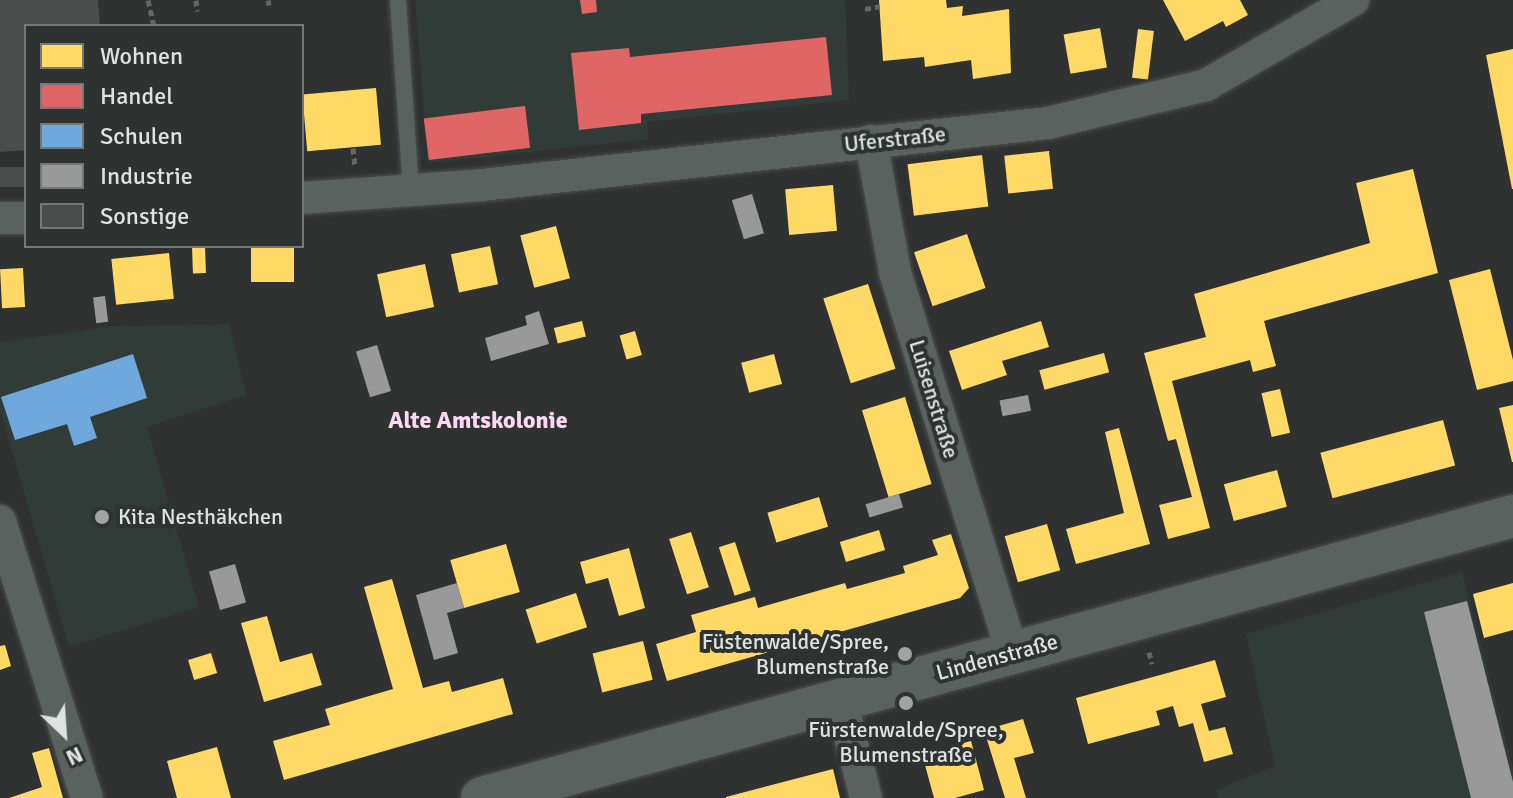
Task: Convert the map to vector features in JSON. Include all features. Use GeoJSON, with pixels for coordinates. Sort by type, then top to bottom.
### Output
{"type":"FeatureCollection","features":[{"type":"Feature","properties":{"kind":"street","name":"Uferstraße"},"geometry":{"type":"LineString","coordinates":[[304,198],[411,191],[1048,123],[1206,85],[1353,0]]}},
{"type":"Feature","properties":{"kind":"street","name":"Luisenstraße"},"geometry":{"type":"LineString","coordinates":[[871,141],[895,272],[1012,653]]}},
{"type":"Feature","properties":{"kind":"street"},"geometry":{"type":"LineString","coordinates":[[0,218],[24,218]]}},
{"type":"Feature","properties":{"kind":"street","name":"Lindenstraße"},"geometry":{"type":"LineString","coordinates":[[482,798],[1513,516]]}},
{"type":"Feature","properties":{"kind":"street"},"geometry":{"type":"LineString","coordinates":[[0,521],[87,798]]}},
{"type":"Feature","properties":{"kind":"street"},"geometry":{"type":"LineString","coordinates":[[841,700],[866,798]]}},
{"type":"Feature","properties":{"kind":"lane"},"geometry":{"type":"LineString","coordinates":[[398,0],[411,191]]}},
{"type":"Feature","properties":{"kind":"path"},"geometry":{"type":"LineString","coordinates":[[148,0],[154,24]]}},
{"type":"Feature","properties":{"kind":"path"},"geometry":{"type":"LineString","coordinates":[[196,0],[197,11]]}},
{"type":"Feature","properties":{"kind":"path"},"geometry":{"type":"LineString","coordinates":[[865,9],[880,6]]}},
{"type":"Feature","properties":{"kind":"path"},"geometry":{"type":"LineString","coordinates":[[1149,652],[1152,664]]}},
{"type":"Feature","properties":{"kind":"shaded area"},"geometry":{"type":"Polygon","coordinates":[[[415,0],[845,0],[849,100],[647,122],[648,139],[428,163],[415,0]]]}},
{"type":"Feature","properties":{"kind":"shaded area","name":"Kita Nesthäkchen"},"geometry":{"type":"Polygon","coordinates":[[[229,324],[246,395],[147,427],[199,607],[69,647],[0,410],[0,342],[113,326],[229,324]]]}},
{"type":"Feature","properties":{"kind":"shaded area"},"geometry":{"type":"Polygon","coordinates":[[[1462,572],[1513,768],[1513,798],[1218,798],[1216,790],[1275,766],[1246,634],[1462,572]]]}},
{"type":"Feature","properties":{"kind":"building: Wohnen"},"geometry":{"type":"Polygon","coordinates":[[[879,0],[946,0],[947,8],[963,6],[962,16],[1009,9],[1011,73],[973,79],[971,60],[925,67],[924,57],[883,61],[879,0]]]}},
{"type":"Feature","properties":{"kind":"building: Wohnen"},"geometry":{"type":"Polygon","coordinates":[[[1163,0],[1240,0],[1248,15],[1226,27],[1223,21],[1185,41],[1163,0]]]}},
{"type":"Feature","properties":{"kind":"building: Wohnen"},"geometry":{"type":"Polygon","coordinates":[[[1100,28],[1107,67],[1071,74],[1064,34],[1100,28]]]}},
{"type":"Feature","properties":{"kind":"building: Wohnen"},"geometry":{"type":"Polygon","coordinates":[[[1138,29],[1154,31],[1148,80],[1132,78],[1138,29]]]}},
{"type":"Feature","properties":{"kind":"building: Wohnen"},"geometry":{"type":"Polygon","coordinates":[[[1513,49],[1513,189],[1512,189],[1486,55],[1513,49]]]}},
{"type":"Feature","properties":{"kind":"building: Wohnen"},"geometry":{"type":"Polygon","coordinates":[[[376,88],[381,145],[307,151],[304,94],[376,88]]]}},
{"type":"Feature","properties":{"kind":"building: Wohnen"},"geometry":{"type":"Polygon","coordinates":[[[1049,151],[1053,189],[1008,193],[1004,156],[1049,151]]]}},
{"type":"Feature","properties":{"kind":"building: Wohnen"},"geometry":{"type":"Polygon","coordinates":[[[982,155],[988,207],[914,216],[908,164],[982,155]]]}},
{"type":"Feature","properties":{"kind":"building: Wohnen"},"geometry":{"type":"Polygon","coordinates":[[[1413,169],[1438,273],[1264,321],[1276,366],[1253,372],[1250,360],[1172,381],[1210,528],[1168,539],[1159,505],[1192,497],[1176,439],[1168,441],[1144,353],[1206,337],[1194,294],[1370,243],[1356,183],[1413,169]]]}},
{"type":"Feature","properties":{"kind":"building: Wohnen"},"geometry":{"type":"Polygon","coordinates":[[[833,185],[837,231],[789,235],[785,189],[833,185]]]}},
{"type":"Feature","properties":{"kind":"building: Wohnen"},"geometry":{"type":"Polygon","coordinates":[[[556,226],[570,278],[534,288],[520,236],[556,226]]]}},
{"type":"Feature","properties":{"kind":"building: Wohnen"},"geometry":{"type":"Polygon","coordinates":[[[967,234],[986,288],[933,306],[914,252],[967,234]]]}},
{"type":"Feature","properties":{"kind":"building: Wohnen"},"geometry":{"type":"Polygon","coordinates":[[[490,246],[498,284],[459,292],[451,254],[490,246]]]}},
{"type":"Feature","properties":{"kind":"building: Wohnen"},"geometry":{"type":"Polygon","coordinates":[[[192,248],[205,248],[206,273],[193,273],[192,248]]]}},
{"type":"Feature","properties":{"kind":"building: Wohnen"},"geometry":{"type":"Polygon","coordinates":[[[251,248],[294,248],[294,282],[251,282],[251,248]]]}},
{"type":"Feature","properties":{"kind":"building: Wohnen"},"geometry":{"type":"Polygon","coordinates":[[[169,253],[174,299],[116,305],[111,259],[169,253]]]}},
{"type":"Feature","properties":{"kind":"building: Wohnen"},"geometry":{"type":"Polygon","coordinates":[[[425,264],[434,307],[386,317],[377,274],[425,264]]]}},
{"type":"Feature","properties":{"kind":"building: Wohnen"},"geometry":{"type":"Polygon","coordinates":[[[23,268],[25,307],[2,308],[0,269],[23,268]]]}},
{"type":"Feature","properties":{"kind":"building: Wohnen"},"geometry":{"type":"Polygon","coordinates":[[[1490,269],[1513,360],[1513,381],[1477,390],[1449,280],[1490,269]]]}},
{"type":"Feature","properties":{"kind":"building: Wohnen"},"geometry":{"type":"Polygon","coordinates":[[[868,284],[896,369],[851,383],[823,299],[868,284]]]}},
{"type":"Feature","properties":{"kind":"building: Wohnen"},"geometry":{"type":"Polygon","coordinates":[[[582,321],[586,337],[558,344],[554,328],[582,321]]]}},
{"type":"Feature","properties":{"kind":"building: Wohnen"},"geometry":{"type":"Polygon","coordinates":[[[1041,321],[1049,347],[1002,361],[1007,375],[962,390],[949,351],[1041,321]]]}},
{"type":"Feature","properties":{"kind":"building: Wohnen"},"geometry":{"type":"Polygon","coordinates":[[[635,331],[642,355],[627,359],[620,335],[635,331]]]}},
{"type":"Feature","properties":{"kind":"building: Wohnen"},"geometry":{"type":"Polygon","coordinates":[[[1104,353],[1109,372],[1044,390],[1039,370],[1104,353]]]}},
{"type":"Feature","properties":{"kind":"building: Wohnen"},"geometry":{"type":"Polygon","coordinates":[[[774,354],[782,384],[749,393],[741,363],[774,354]]]}},
{"type":"Feature","properties":{"kind":"building: Wohnen"},"geometry":{"type":"Polygon","coordinates":[[[1280,389],[1290,433],[1272,437],[1261,393],[1280,389]]]}},
{"type":"Feature","properties":{"kind":"building: Wohnen"},"geometry":{"type":"Polygon","coordinates":[[[905,397],[932,484],[889,497],[862,410],[905,397]]]}},
{"type":"Feature","properties":{"kind":"building: Wohnen"},"geometry":{"type":"Polygon","coordinates":[[[1513,405],[1513,462],[1512,462],[1499,408],[1513,405]]]}},
{"type":"Feature","properties":{"kind":"building: Wohnen"},"geometry":{"type":"Polygon","coordinates":[[[1443,420],[1455,465],[1332,498],[1320,453],[1443,420]]]}},
{"type":"Feature","properties":{"kind":"building: Wohnen"},"geometry":{"type":"Polygon","coordinates":[[[1119,428],[1150,544],[1076,564],[1066,529],[1124,513],[1105,432],[1119,428]]]}},
{"type":"Feature","properties":{"kind":"building: Wohnen"},"geometry":{"type":"Polygon","coordinates":[[[1277,470],[1287,507],[1234,521],[1224,484],[1277,470]]]}},
{"type":"Feature","properties":{"kind":"building: Wohnen"},"geometry":{"type":"Polygon","coordinates":[[[819,497],[828,527],[776,542],[767,513],[819,497]]]}},
{"type":"Feature","properties":{"kind":"building: Wohnen"},"geometry":{"type":"Polygon","coordinates":[[[1047,524],[1060,570],[1018,582],[1005,536],[1047,524]]]}},
{"type":"Feature","properties":{"kind":"building: Wohnen"},"geometry":{"type":"Polygon","coordinates":[[[879,530],[885,550],[846,562],[840,542],[879,530]]]}},
{"type":"Feature","properties":{"kind":"building: Wohnen"},"geometry":{"type":"Polygon","coordinates":[[[691,532],[709,587],[687,594],[669,539],[691,532]]]}},
{"type":"Feature","properties":{"kind":"building: Wohnen"},"geometry":{"type":"Polygon","coordinates":[[[951,534],[969,588],[960,598],[667,681],[656,644],[696,632],[691,615],[755,597],[758,608],[845,583],[847,589],[905,573],[903,566],[938,555],[932,540],[951,534]]]}},
{"type":"Feature","properties":{"kind":"building: Wohnen"},"geometry":{"type":"Polygon","coordinates":[[[735,542],[751,591],[735,596],[719,547],[735,542]]]}},
{"type":"Feature","properties":{"kind":"building: Wohnen"},"geometry":{"type":"Polygon","coordinates":[[[506,544],[520,592],[464,608],[450,560],[506,544]]]}},
{"type":"Feature","properties":{"kind":"building: Wohnen"},"geometry":{"type":"Polygon","coordinates":[[[629,548],[645,608],[619,616],[608,578],[586,584],[580,562],[629,548]]]}},
{"type":"Feature","properties":{"kind":"building: Wohnen"},"geometry":{"type":"Polygon","coordinates":[[[392,579],[423,688],[449,681],[452,692],[503,678],[513,714],[284,780],[273,741],[330,725],[325,709],[393,689],[364,587],[392,579]]]}},
{"type":"Feature","properties":{"kind":"building: Wohnen"},"geometry":{"type":"Polygon","coordinates":[[[1513,583],[1513,630],[1484,638],[1473,594],[1513,583]]]}},
{"type":"Feature","properties":{"kind":"building: Wohnen"},"geometry":{"type":"Polygon","coordinates":[[[576,593],[587,627],[537,644],[526,609],[576,593]]]}},
{"type":"Feature","properties":{"kind":"building: Wohnen"},"geometry":{"type":"Polygon","coordinates":[[[267,616],[280,662],[312,653],[322,685],[264,702],[241,623],[267,616]]]}},
{"type":"Feature","properties":{"kind":"building: Wohnen"},"geometry":{"type":"Polygon","coordinates":[[[643,641],[653,680],[602,692],[593,654],[643,641]]]}},
{"type":"Feature","properties":{"kind":"building: Wohnen"},"geometry":{"type":"Polygon","coordinates":[[[5,645],[11,666],[0,670],[0,646],[5,645]]]}},
{"type":"Feature","properties":{"kind":"building: Wohnen"},"geometry":{"type":"Polygon","coordinates":[[[211,653],[217,673],[194,680],[188,660],[211,653]]]}},
{"type":"Feature","properties":{"kind":"building: Wohnen"},"geometry":{"type":"Polygon","coordinates":[[[1215,660],[1226,697],[1201,704],[1209,731],[1225,727],[1233,754],[1204,762],[1193,723],[1179,727],[1173,706],[1156,711],[1160,725],[1088,744],[1076,698],[1215,660]]]}},
{"type":"Feature","properties":{"kind":"building: Wohnen"},"geometry":{"type":"Polygon","coordinates":[[[1023,719],[1034,753],[1014,758],[1026,798],[1005,798],[984,730],[1023,719]]]}},
{"type":"Feature","properties":{"kind":"building: Wohnen"},"geometry":{"type":"Polygon","coordinates":[[[971,741],[984,790],[955,798],[934,798],[922,754],[971,741]]]}},
{"type":"Feature","properties":{"kind":"building: Wohnen"},"geometry":{"type":"Polygon","coordinates":[[[217,747],[231,798],[177,798],[167,761],[217,747]]]}},
{"type":"Feature","properties":{"kind":"building: Wohnen"},"geometry":{"type":"Polygon","coordinates":[[[49,748],[63,798],[9,798],[42,787],[32,753],[49,748]]]}},
{"type":"Feature","properties":{"kind":"building: Wohnen"},"geometry":{"type":"Polygon","coordinates":[[[833,769],[840,798],[726,798],[726,797],[833,769]]]}},
{"type":"Feature","properties":{"kind":"building: Handel"},"geometry":{"type":"Polygon","coordinates":[[[580,0],[596,0],[597,12],[582,14],[580,0]]]}},
{"type":"Feature","properties":{"kind":"building: Handel"},"geometry":{"type":"Polygon","coordinates":[[[826,37],[832,95],[641,114],[641,123],[579,130],[571,53],[629,48],[630,57],[826,37]]]}},
{"type":"Feature","properties":{"kind":"building: Handel"},"geometry":{"type":"Polygon","coordinates":[[[525,106],[530,148],[429,160],[424,118],[525,106]]]}},
{"type":"Feature","properties":{"kind":"building: Schulen"},"geometry":{"type":"Polygon","coordinates":[[[133,354],[147,398],[90,417],[97,438],[74,446],[67,424],[15,440],[1,397],[133,354]]]}},
{"type":"Feature","properties":{"kind":"building: Industrie"},"geometry":{"type":"Polygon","coordinates":[[[752,194],[764,233],[744,239],[732,200],[752,194]]]}},
{"type":"Feature","properties":{"kind":"building: Industrie"},"geometry":{"type":"Polygon","coordinates":[[[105,296],[108,322],[96,323],[93,297],[105,296]]]}},
{"type":"Feature","properties":{"kind":"building: Industrie"},"geometry":{"type":"Polygon","coordinates":[[[539,311],[549,344],[491,361],[485,338],[527,325],[525,316],[539,311]]]}},
{"type":"Feature","properties":{"kind":"building: Industrie"},"geometry":{"type":"Polygon","coordinates":[[[377,345],[391,391],[370,397],[356,351],[377,345]]]}},
{"type":"Feature","properties":{"kind":"building: Industrie"},"geometry":{"type":"Polygon","coordinates":[[[1028,395],[1031,411],[1003,416],[1000,401],[1028,395]]]}},
{"type":"Feature","properties":{"kind":"building: Industrie"},"geometry":{"type":"Polygon","coordinates":[[[899,494],[903,507],[870,518],[866,504],[899,494]]]}},
{"type":"Feature","properties":{"kind":"building: Industrie"},"geometry":{"type":"Polygon","coordinates":[[[235,564],[246,602],[220,610],[209,571],[235,564]]]}},
{"type":"Feature","properties":{"kind":"building: Industrie"},"geometry":{"type":"Polygon","coordinates":[[[457,583],[464,608],[447,613],[458,653],[434,660],[416,595],[457,583]]]}},
{"type":"Feature","properties":{"kind":"building: Industrie"},"geometry":{"type":"Polygon","coordinates":[[[1467,601],[1513,782],[1513,798],[1471,798],[1424,612],[1467,601]]]}},
{"type":"Feature","properties":{"kind":"building: Sonstige"},"geometry":{"type":"Polygon","coordinates":[[[0,0],[98,0],[100,24],[24,24],[24,150],[0,152],[0,0]]]}},
{"type":"Feature","properties":{"kind":"building: Sonstige"},"geometry":{"type":"Polygon","coordinates":[[[0,167],[24,167],[24,187],[0,187],[0,167]]]}},
{"type":"Feature","properties":{"kind":"place","name":"Kita Nesthäkchen"},"geometry":{"type":"Point","coordinates":[102,517]}},
{"type":"Feature","properties":{"kind":"place","name":"Füstenwalde/Spree, Blumenstraße"},"geometry":{"type":"Point","coordinates":[905,654]}},
{"type":"Feature","properties":{"kind":"place","name":"Fürstenwalde/Spree, Blumenstraße"},"geometry":{"type":"Point","coordinates":[906,703]}},
{"type":"Feature","properties":{"kind":"district","name":"Alte Amtskolonie"},"geometry":{"type":"Point","coordinates":[478,421]}}]}
